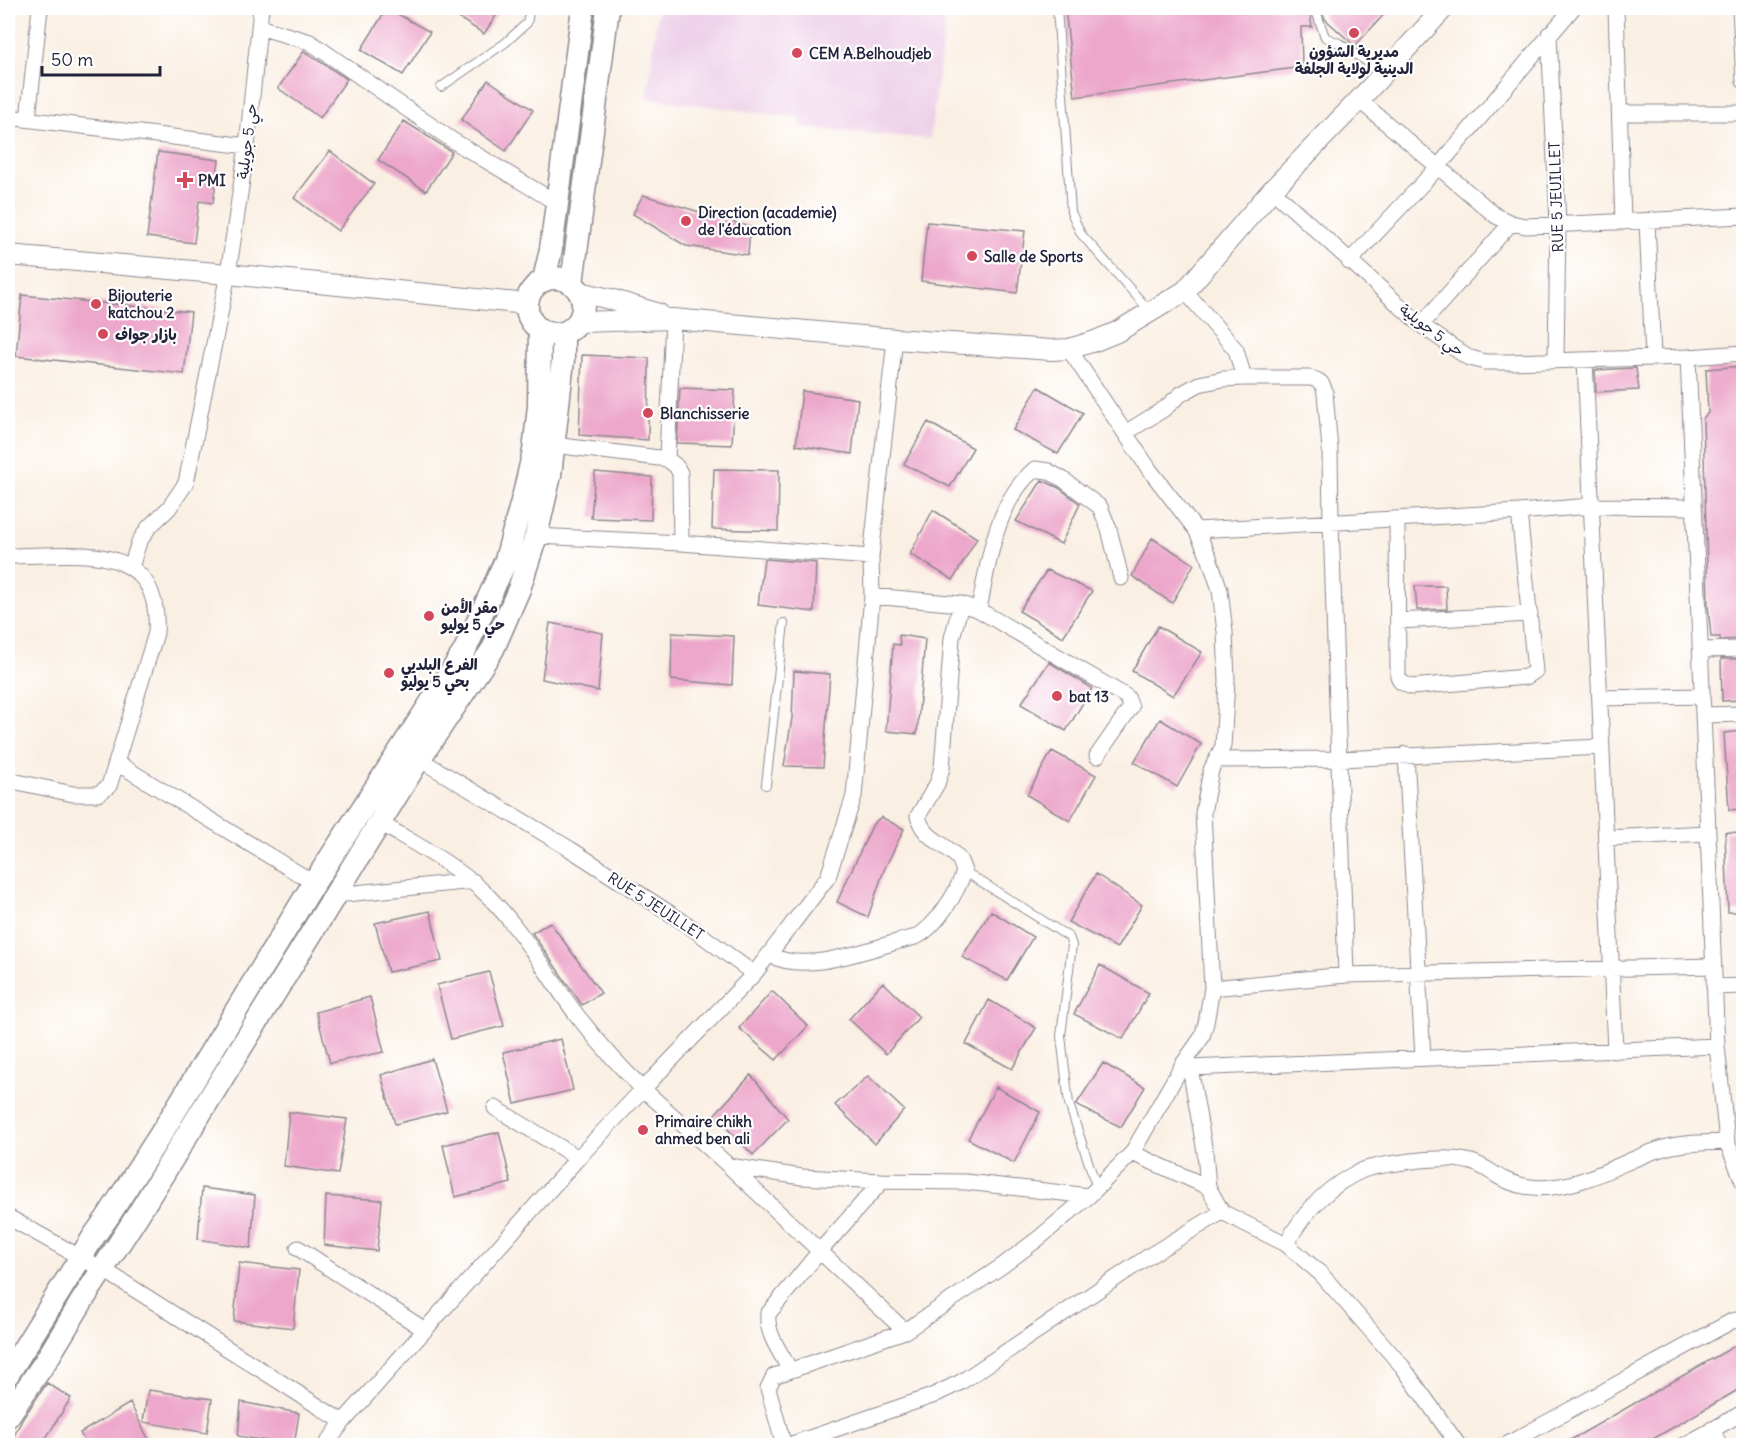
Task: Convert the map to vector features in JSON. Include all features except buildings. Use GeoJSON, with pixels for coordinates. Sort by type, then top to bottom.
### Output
{"type":"FeatureCollection","features":[{"type":"Feature","properties":{"kind":"main road"},"geometry":{"type":"LineString","coordinates":[[544,280],[557,203],[583,8]]}},
{"type":"Feature","properties":{"kind":"main road"},"geometry":{"type":"LineString","coordinates":[[8,1416],[47,1359],[419,759],[493,649],[519,589],[536,536],[550,475],[563,360],[571,328],[584,307],[576,288],[608,8]]}},
{"type":"Feature","properties":{"kind":"main road"},"geometry":{"type":"LineString","coordinates":[[571,328],[555,335],[540,330],[530,319],[527,304],[532,290],[544,280],[564,279],[576,288]]}},
{"type":"Feature","properties":{"kind":"main road"},"geometry":{"type":"LineString","coordinates":[[8,1374],[164,1129],[314,883],[464,652],[506,560],[534,451],[539,406],[540,330]]}},
{"type":"Feature","properties":{"kind":"street"},"geometry":{"type":"LineString","coordinates":[[28,119],[40,8]]}},
{"type":"Feature","properties":{"kind":"street","name":"حي 5 جويلية"},"geometry":{"type":"LineString","coordinates":[[131,567],[139,542],[149,527],[169,508],[186,483],[228,274],[247,146],[261,8]]}},
{"type":"Feature","properties":{"kind":"street"},"geometry":{"type":"LineString","coordinates":[[571,328],[673,319],[1051,350],[1069,349],[1095,341],[1117,332],[1185,291],[1272,190],[1444,8]]}},
{"type":"Feature","properties":{"kind":"street"},"geometry":{"type":"LineString","coordinates":[[1349,262],[1437,168],[1573,8]]}},
{"type":"Feature","properties":{"kind":"street"},"geometry":{"type":"LineString","coordinates":[[1616,8],[1623,222]]}},
{"type":"Feature","properties":{"kind":"street"},"geometry":{"type":"LineString","coordinates":[[1740,8],[1743,81]]}},
{"type":"Feature","properties":{"kind":"street"},"geometry":{"type":"LineString","coordinates":[[259,27],[310,42],[452,140],[557,203]]}},
{"type":"Feature","properties":{"kind":"street","name":"RUE 5 JEUILLET"},"geometry":{"type":"LineString","coordinates":[[1549,34],[1558,224],[1556,361]]}},
{"type":"Feature","properties":{"kind":"street"},"geometry":{"type":"LineString","coordinates":[[1359,100],[1437,168],[1496,216],[1511,224],[1526,226],[1743,216]]}},
{"type":"Feature","properties":{"kind":"street"},"geometry":{"type":"LineString","coordinates":[[1620,113],[1743,112]]}},
{"type":"Feature","properties":{"kind":"street"},"geometry":{"type":"LineString","coordinates":[[8,117],[247,146]]}},
{"type":"Feature","properties":{"kind":"street","name":"حي 5 جويلية"},"geometry":{"type":"LineString","coordinates":[[1272,190],[1421,325],[1467,357],[1485,362],[1556,361],[1743,353]]}},
{"type":"Feature","properties":{"kind":"street"},"geometry":{"type":"LineString","coordinates":[[1647,220],[1653,358]]}},
{"type":"Feature","properties":{"kind":"street"},"geometry":{"type":"LineString","coordinates":[[1421,325],[1511,224]]}},
{"type":"Feature","properties":{"kind":"street"},"geometry":{"type":"LineString","coordinates":[[8,255],[527,304]]}},
{"type":"Feature","properties":{"kind":"street"},"geometry":{"type":"LineString","coordinates":[[576,288],[673,319]]}},
{"type":"Feature","properties":{"kind":"street"},"geometry":{"type":"LineString","coordinates":[[1185,291],[1236,350],[1244,378]]}},
{"type":"Feature","properties":{"kind":"street"},"geometry":{"type":"LineString","coordinates":[[667,459],[673,319]]}},
{"type":"Feature","properties":{"kind":"street"},"geometry":{"type":"LineString","coordinates":[[324,1446],[578,1158],[754,974],[828,877],[854,795],[872,596],[871,556],[895,339]]}},
{"type":"Feature","properties":{"kind":"street"},"geometry":{"type":"LineString","coordinates":[[1069,349],[1149,469],[1196,530],[1209,557],[1220,590],[1226,632],[1227,681],[1223,747],[1210,770],[1203,813],[1212,988],[1206,1023],[1202,1037],[1186,1066],[1132,1153],[1093,1192],[1039,1238],[1002,1266],[904,1331],[774,1376],[768,1388],[785,1446],[933,1396],[961,1383],[1149,1256],[1222,1212]]}},
{"type":"Feature","properties":{"kind":"street"},"geometry":{"type":"LineString","coordinates":[[1688,357],[1717,1046],[1727,1143],[1743,1184]]}},
{"type":"Feature","properties":{"kind":"street"},"geometry":{"type":"LineString","coordinates":[[1585,360],[1615,1051]]}},
{"type":"Feature","properties":{"kind":"street"},"geometry":{"type":"LineString","coordinates":[[1125,433],[1164,409],[1180,394],[1198,384],[1222,379],[1310,378],[1318,380],[1323,385],[1330,449],[1346,975]]}},
{"type":"Feature","properties":{"kind":"street"},"geometry":{"type":"LineString","coordinates":[[554,445],[667,459],[676,466],[680,473],[681,543]]}},
{"type":"Feature","properties":{"kind":"street"},"geometry":{"type":"LineString","coordinates":[[979,610],[994,533],[1020,482],[1035,469],[1048,471],[1064,480],[1100,507],[1109,529],[1121,578]]}},
{"type":"Feature","properties":{"kind":"street"},"geometry":{"type":"LineString","coordinates":[[1196,530],[1590,506],[1694,507]]}},
{"type":"Feature","properties":{"kind":"street"},"geometry":{"type":"LineString","coordinates":[[1397,519],[1398,676],[1401,682],[1411,687],[1526,677],[1532,674],[1535,667],[1519,512]]}},
{"type":"Feature","properties":{"kind":"street"},"geometry":{"type":"LineString","coordinates":[[536,536],[871,556]]}},
{"type":"Feature","properties":{"kind":"street"},"geometry":{"type":"LineString","coordinates":[[8,556],[97,556],[115,559],[131,567],[147,584],[153,596],[157,616],[156,633],[109,786],[98,794],[73,794],[8,780]]}},
{"type":"Feature","properties":{"kind":"street"},"geometry":{"type":"LineString","coordinates":[[872,596],[961,604],[979,610],[1127,697],[1131,707],[1097,756]]}},
{"type":"Feature","properties":{"kind":"street"},"geometry":{"type":"LineString","coordinates":[[770,955],[780,960],[816,963],[916,937],[925,933],[959,887],[964,871],[958,858],[932,840],[919,824],[918,816],[937,784],[942,768],[952,638],[961,604]]}},
{"type":"Feature","properties":{"kind":"street"},"geometry":{"type":"LineString","coordinates":[[1398,621],[1530,614]]}},
{"type":"Feature","properties":{"kind":"street"},"geometry":{"type":"LineString","coordinates":[[1702,650],[1743,649]]}},
{"type":"Feature","properties":{"kind":"street"},"geometry":{"type":"LineString","coordinates":[[1600,698],[1703,696]]}},
{"type":"Feature","properties":{"kind":"street"},"geometry":{"type":"LineString","coordinates":[[1704,715],[1743,714]]}},
{"type":"Feature","properties":{"kind":"street"},"geometry":{"type":"LineString","coordinates":[[1217,760],[1339,759],[1406,754],[1602,747]]}},
{"type":"Feature","properties":{"kind":"street"},"geometry":{"type":"LineString","coordinates":[[1406,754],[1423,1058]]}},
{"type":"Feature","properties":{"kind":"street","name":"RUE 5 JEUILLET"},"geometry":{"type":"LineString","coordinates":[[419,759],[570,849],[687,925],[754,974]]}},
{"type":"Feature","properties":{"kind":"street"},"geometry":{"type":"LineString","coordinates":[[117,763],[314,883]]}},
{"type":"Feature","properties":{"kind":"street"},"geometry":{"type":"LineString","coordinates":[[380,822],[473,881],[513,924],[577,1015],[618,1065],[904,1331]]}},
{"type":"Feature","properties":{"kind":"street"},"geometry":{"type":"LineString","coordinates":[[1607,838],[1708,833]]}},
{"type":"Feature","properties":{"kind":"street"},"geometry":{"type":"LineString","coordinates":[[336,895],[473,881]]}},
{"type":"Feature","properties":{"kind":"street"},"geometry":{"type":"LineString","coordinates":[[1212,988],[1346,975],[1713,966]]}},
{"type":"Feature","properties":{"kind":"street"},"geometry":{"type":"LineString","coordinates":[[1714,987],[1743,986]]}},
{"type":"Feature","properties":{"kind":"street"},"geometry":{"type":"LineString","coordinates":[[1186,1066],[1717,1046]]}},
{"type":"Feature","properties":{"kind":"street"},"geometry":{"type":"LineString","coordinates":[[1186,1066],[1205,1152],[1208,1187],[1222,1212],[1286,1244],[1322,1274],[1402,1366],[1459,1446]]}},
{"type":"Feature","properties":{"kind":"street"},"geometry":{"type":"LineString","coordinates":[[495,1108],[578,1158]]}},
{"type":"Feature","properties":{"kind":"street"},"geometry":{"type":"LineString","coordinates":[[1286,1244],[1297,1224],[1313,1203],[1364,1170],[1402,1162],[1450,1158],[1474,1163],[1505,1180],[1533,1188],[1552,1187],[1584,1180],[1664,1148],[1683,1144],[1727,1143]]}},
{"type":"Feature","properties":{"kind":"street"},"geometry":{"type":"LineString","coordinates":[[1132,1153],[1208,1187]]}},
{"type":"Feature","properties":{"kind":"street"},"geometry":{"type":"LineString","coordinates":[[729,1166],[802,1177],[966,1182],[1093,1192]]}},
{"type":"Feature","properties":{"kind":"street"},"geometry":{"type":"LineString","coordinates":[[790,1370],[770,1331],[767,1322],[768,1314],[882,1181]]}},
{"type":"Feature","properties":{"kind":"street"},"geometry":{"type":"LineString","coordinates":[[8,1217],[102,1270],[343,1422]]}},
{"type":"Feature","properties":{"kind":"street"},"geometry":{"type":"LineString","coordinates":[[298,1248],[425,1330]]}},
{"type":"Feature","properties":{"kind":"street"},"geometry":{"type":"LineString","coordinates":[[1504,1446],[1732,1321],[1743,1319]]}},
{"type":"Feature","properties":{"kind":"street"},"geometry":{"type":"LineString","coordinates":[[1683,1446],[1743,1412]]}},
{"type":"Feature","properties":{"kind":"street"},"geometry":{"type":"LineString","coordinates":[[1712,1429],[1720,1446]]}},
{"type":"Feature","properties":{"kind":"lane"},"geometry":{"type":"LineString","coordinates":[[441,87],[505,43],[527,23],[530,8]]}},
{"type":"Feature","properties":{"kind":"lane"},"geometry":{"type":"LineString","coordinates":[[1057,8],[1071,212],[1081,234],[1151,312]]}},
{"type":"Feature","properties":{"kind":"lane"},"geometry":{"type":"LineString","coordinates":[[1315,8],[1325,37],[1339,43],[1384,73]]}},
{"type":"Feature","properties":{"kind":"lane"},"geometry":{"type":"LineString","coordinates":[[766,785],[784,622]]}},
{"type":"Feature","properties":{"kind":"lane"},"geometry":{"type":"LineString","coordinates":[[964,871],[1069,936],[1072,945],[1061,1036],[1069,1104],[1093,1192]]}},
{"type":"Feature","properties":{"kind":"shaded area","name":"CEM A.Belhoudjeb"},"geometry":{"type":"Polygon","coordinates":[[[658,8],[947,8],[930,139],[800,127],[801,118],[647,98],[658,8]]]}},
{"type":"Feature","properties":{"kind":"place","name":"مديرية الشؤون الدينية لولاية الجلفة"},"geometry":{"type":"Point","coordinates":[1354,33]}},
{"type":"Feature","properties":{"kind":"place","name":"CEM A.Belhoudjeb"},"geometry":{"type":"Point","coordinates":[797,53]}},
{"type":"Feature","properties":{"kind":"place","name":"PMI"},"geometry":{"type":"Point","coordinates":[185,180]}},
{"type":"Feature","properties":{"kind":"place","name":"Direction (academie) de l'éducation"},"geometry":{"type":"Point","coordinates":[686,221]}},
{"type":"Feature","properties":{"kind":"place","name":"Salle de Sports"},"geometry":{"type":"Point","coordinates":[972,256]}},
{"type":"Feature","properties":{"kind":"place","name":"Bijouterie katchou 2"},"geometry":{"type":"Point","coordinates":[96,304]}},
{"type":"Feature","properties":{"kind":"place","name":"بازار جواف"},"geometry":{"type":"Point","coordinates":[103,334]}},
{"type":"Feature","properties":{"kind":"place","name":"Blanchisserie"},"geometry":{"type":"Point","coordinates":[648,413]}},
{"type":"Feature","properties":{"kind":"place","name":"مقر الأمن حي 5 يوليو"},"geometry":{"type":"Point","coordinates":[429,616]}},
{"type":"Feature","properties":{"kind":"place","name":"الفرع البلديي بحي 5 يوليو"},"geometry":{"type":"Point","coordinates":[389,673]}},
{"type":"Feature","properties":{"kind":"place","name":"bat 13"},"geometry":{"type":"Point","coordinates":[1057,696]}},
{"type":"Feature","properties":{"kind":"place","name":"Primaire chikh ahmed ben ali"},"geometry":{"type":"Point","coordinates":[643,1130]}}]}
